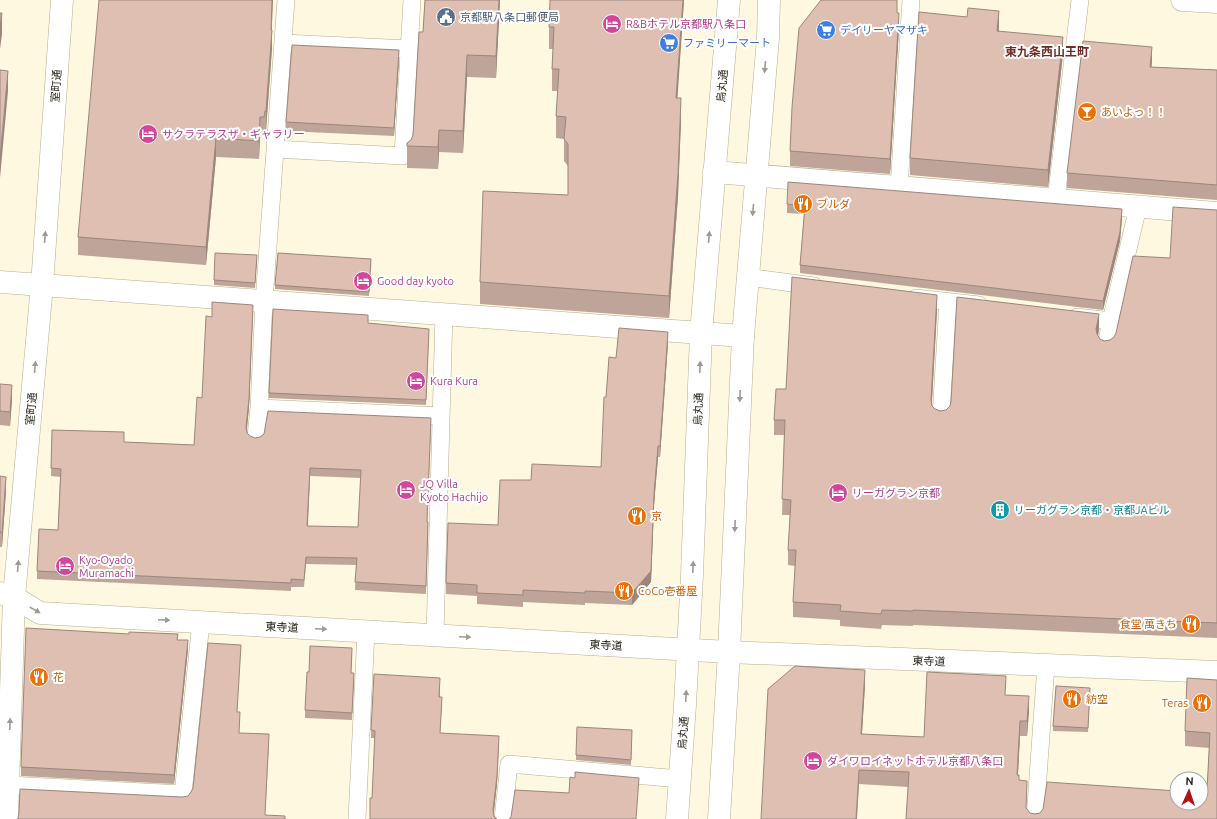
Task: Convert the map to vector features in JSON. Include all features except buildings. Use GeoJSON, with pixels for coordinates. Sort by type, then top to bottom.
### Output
{"type":"FeatureCollection","features":[{"type":"Feature","properties":{"kind":"street","name":"室町通"},"geometry":{"type":"LineString","coordinates":[[7,819],[8,785],[5,752],[7,595],[42,285],[62,0]]}},
{"type":"Feature","properties":{"kind":"street","name":"烏丸通"},"geometry":{"type":"LineString","coordinates":[[677,819],[692,575],[701,332],[729,0]]}},
{"type":"Feature","properties":{"kind":"street"},"geometry":{"type":"LineString","coordinates":[[719,819],[729,652],[743,336],[770,0]]}},
{"type":"Feature","properties":{"kind":"street"},"geometry":{"type":"LineString","coordinates":[[1182,0],[1217,2]]}},
{"type":"Feature","properties":{"kind":"street"},"geometry":{"type":"LineString","coordinates":[[714,172],[1217,214]]}},
{"type":"Feature","properties":{"kind":"street"},"geometry":{"type":"LineString","coordinates":[[0,282],[743,336]]}},
{"type":"Feature","properties":{"kind":"street","name":"東寺道"},"geometry":{"type":"LineString","coordinates":[[7,595],[40,613],[688,650],[1217,672]]}},
{"type":"Feature","properties":{"kind":"lane"},"geometry":{"type":"LineString","coordinates":[[256,436],[264,301],[286,0]]}},
{"type":"Feature","properties":{"kind":"lane"},"geometry":{"type":"LineString","coordinates":[[275,149],[403,156],[412,0]]}},
{"type":"Feature","properties":{"kind":"lane"},"geometry":{"type":"LineString","coordinates":[[899,188],[911,0]]}},
{"type":"Feature","properties":{"kind":"lane"},"geometry":{"type":"LineString","coordinates":[[1056,200],[1080,0]]}},
{"type":"Feature","properties":{"kind":"lane"},"geometry":{"type":"LineString","coordinates":[[283,42],[409,49]]}},
{"type":"Feature","properties":{"kind":"lane"},"geometry":{"type":"LineString","coordinates":[[1106,346],[1138,207]]}},
{"type":"Feature","properties":{"kind":"lane"},"geometry":{"type":"LineString","coordinates":[[747,278],[830,288]]}},
{"type":"Feature","properties":{"kind":"lane"},"geometry":{"type":"LineString","coordinates":[[900,296],[994,307]]}},
{"type":"Feature","properties":{"kind":"lane"},"geometry":{"type":"LineString","coordinates":[[941,416],[948,302]]}},
{"type":"Feature","properties":{"kind":"lane"},"geometry":{"type":"LineString","coordinates":[[435,635],[444,314]]}},
{"type":"Feature","properties":{"kind":"lane"},"geometry":{"type":"LineString","coordinates":[[1064,316],[1111,321]]}},
{"type":"Feature","properties":{"kind":"lane"},"geometry":{"type":"LineString","coordinates":[[258,408],[441,416]]}},
{"type":"Feature","properties":{"kind":"lane"},"geometry":{"type":"LineString","coordinates":[[8,785],[183,794],[201,622]]}},
{"type":"Feature","properties":{"kind":"lane"},"geometry":{"type":"LineString","coordinates":[[357,819],[366,631]]}},
{"type":"Feature","properties":{"kind":"lane"},"geometry":{"type":"LineString","coordinates":[[1035,819],[1046,665]]}},
{"type":"Feature","properties":{"kind":"lane"},"geometry":{"type":"LineString","coordinates":[[503,819],[509,764],[680,779]]}},
{"type":"Feature","properties":{"kind":"place","name":"京都駅八条口郵便局"},"geometry":{"type":"Point","coordinates":[446,17]}},
{"type":"Feature","properties":{"kind":"place","name":"R&Bホテル京都駅八条口"},"geometry":{"type":"Point","coordinates":[612,24]}},
{"type":"Feature","properties":{"kind":"place","name":"デイリーヤマザキ"},"geometry":{"type":"Point","coordinates":[826,30]}},
{"type":"Feature","properties":{"kind":"place","name":"ファミリーマート"},"geometry":{"type":"Point","coordinates":[669,43]}},
{"type":"Feature","properties":{"kind":"place","name":"あいよっ！！"},"geometry":{"type":"Point","coordinates":[1087,112]}},
{"type":"Feature","properties":{"kind":"place","name":"サクラテラスザ・ギャラリー"},"geometry":{"type":"Point","coordinates":[148,134]}},
{"type":"Feature","properties":{"kind":"place","name":"ブルダ"},"geometry":{"type":"Point","coordinates":[803,204]}},
{"type":"Feature","properties":{"kind":"place","name":"Good day kyoto"},"geometry":{"type":"Point","coordinates":[363,281]}},
{"type":"Feature","properties":{"kind":"place","name":"Kura Kura"},"geometry":{"type":"Point","coordinates":[416,381]}},
{"type":"Feature","properties":{"kind":"place","name":"JQ Villa Kyoto Hachijo"},"geometry":{"type":"Point","coordinates":[406,490]}},
{"type":"Feature","properties":{"kind":"place","name":"リーガグラン京都"},"geometry":{"type":"Point","coordinates":[838,493]}},
{"type":"Feature","properties":{"kind":"place","name":"リーガグラン京都・京都JAビル"},"geometry":{"type":"Point","coordinates":[1000,510]}},
{"type":"Feature","properties":{"kind":"place","name":"京"},"geometry":{"type":"Point","coordinates":[637,516]}},
{"type":"Feature","properties":{"kind":"place","name":"Kyo-Oyado Muramachi"},"geometry":{"type":"Point","coordinates":[65,566]}},
{"type":"Feature","properties":{"kind":"place","name":"CoCo壱番屋"},"geometry":{"type":"Point","coordinates":[624,591]}},
{"type":"Feature","properties":{"kind":"place","name":"食堂 萬きち"},"geometry":{"type":"Point","coordinates":[1191,624]}},
{"type":"Feature","properties":{"kind":"place","name":"花"},"geometry":{"type":"Point","coordinates":[39,677]}},
{"type":"Feature","properties":{"kind":"place","name":"紡空"},"geometry":{"type":"Point","coordinates":[1072,699]}},
{"type":"Feature","properties":{"kind":"place","name":"Teras"},"geometry":{"type":"Point","coordinates":[1202,703]}},
{"type":"Feature","properties":{"kind":"place","name":"ダイワロイネットホテル京都八条口"},"geometry":{"type":"Point","coordinates":[813,761]}},
{"type":"Feature","properties":{"kind":"district","name":"東九条西山王町"},"geometry":{"type":"Point","coordinates":[1047,51]}}]}
